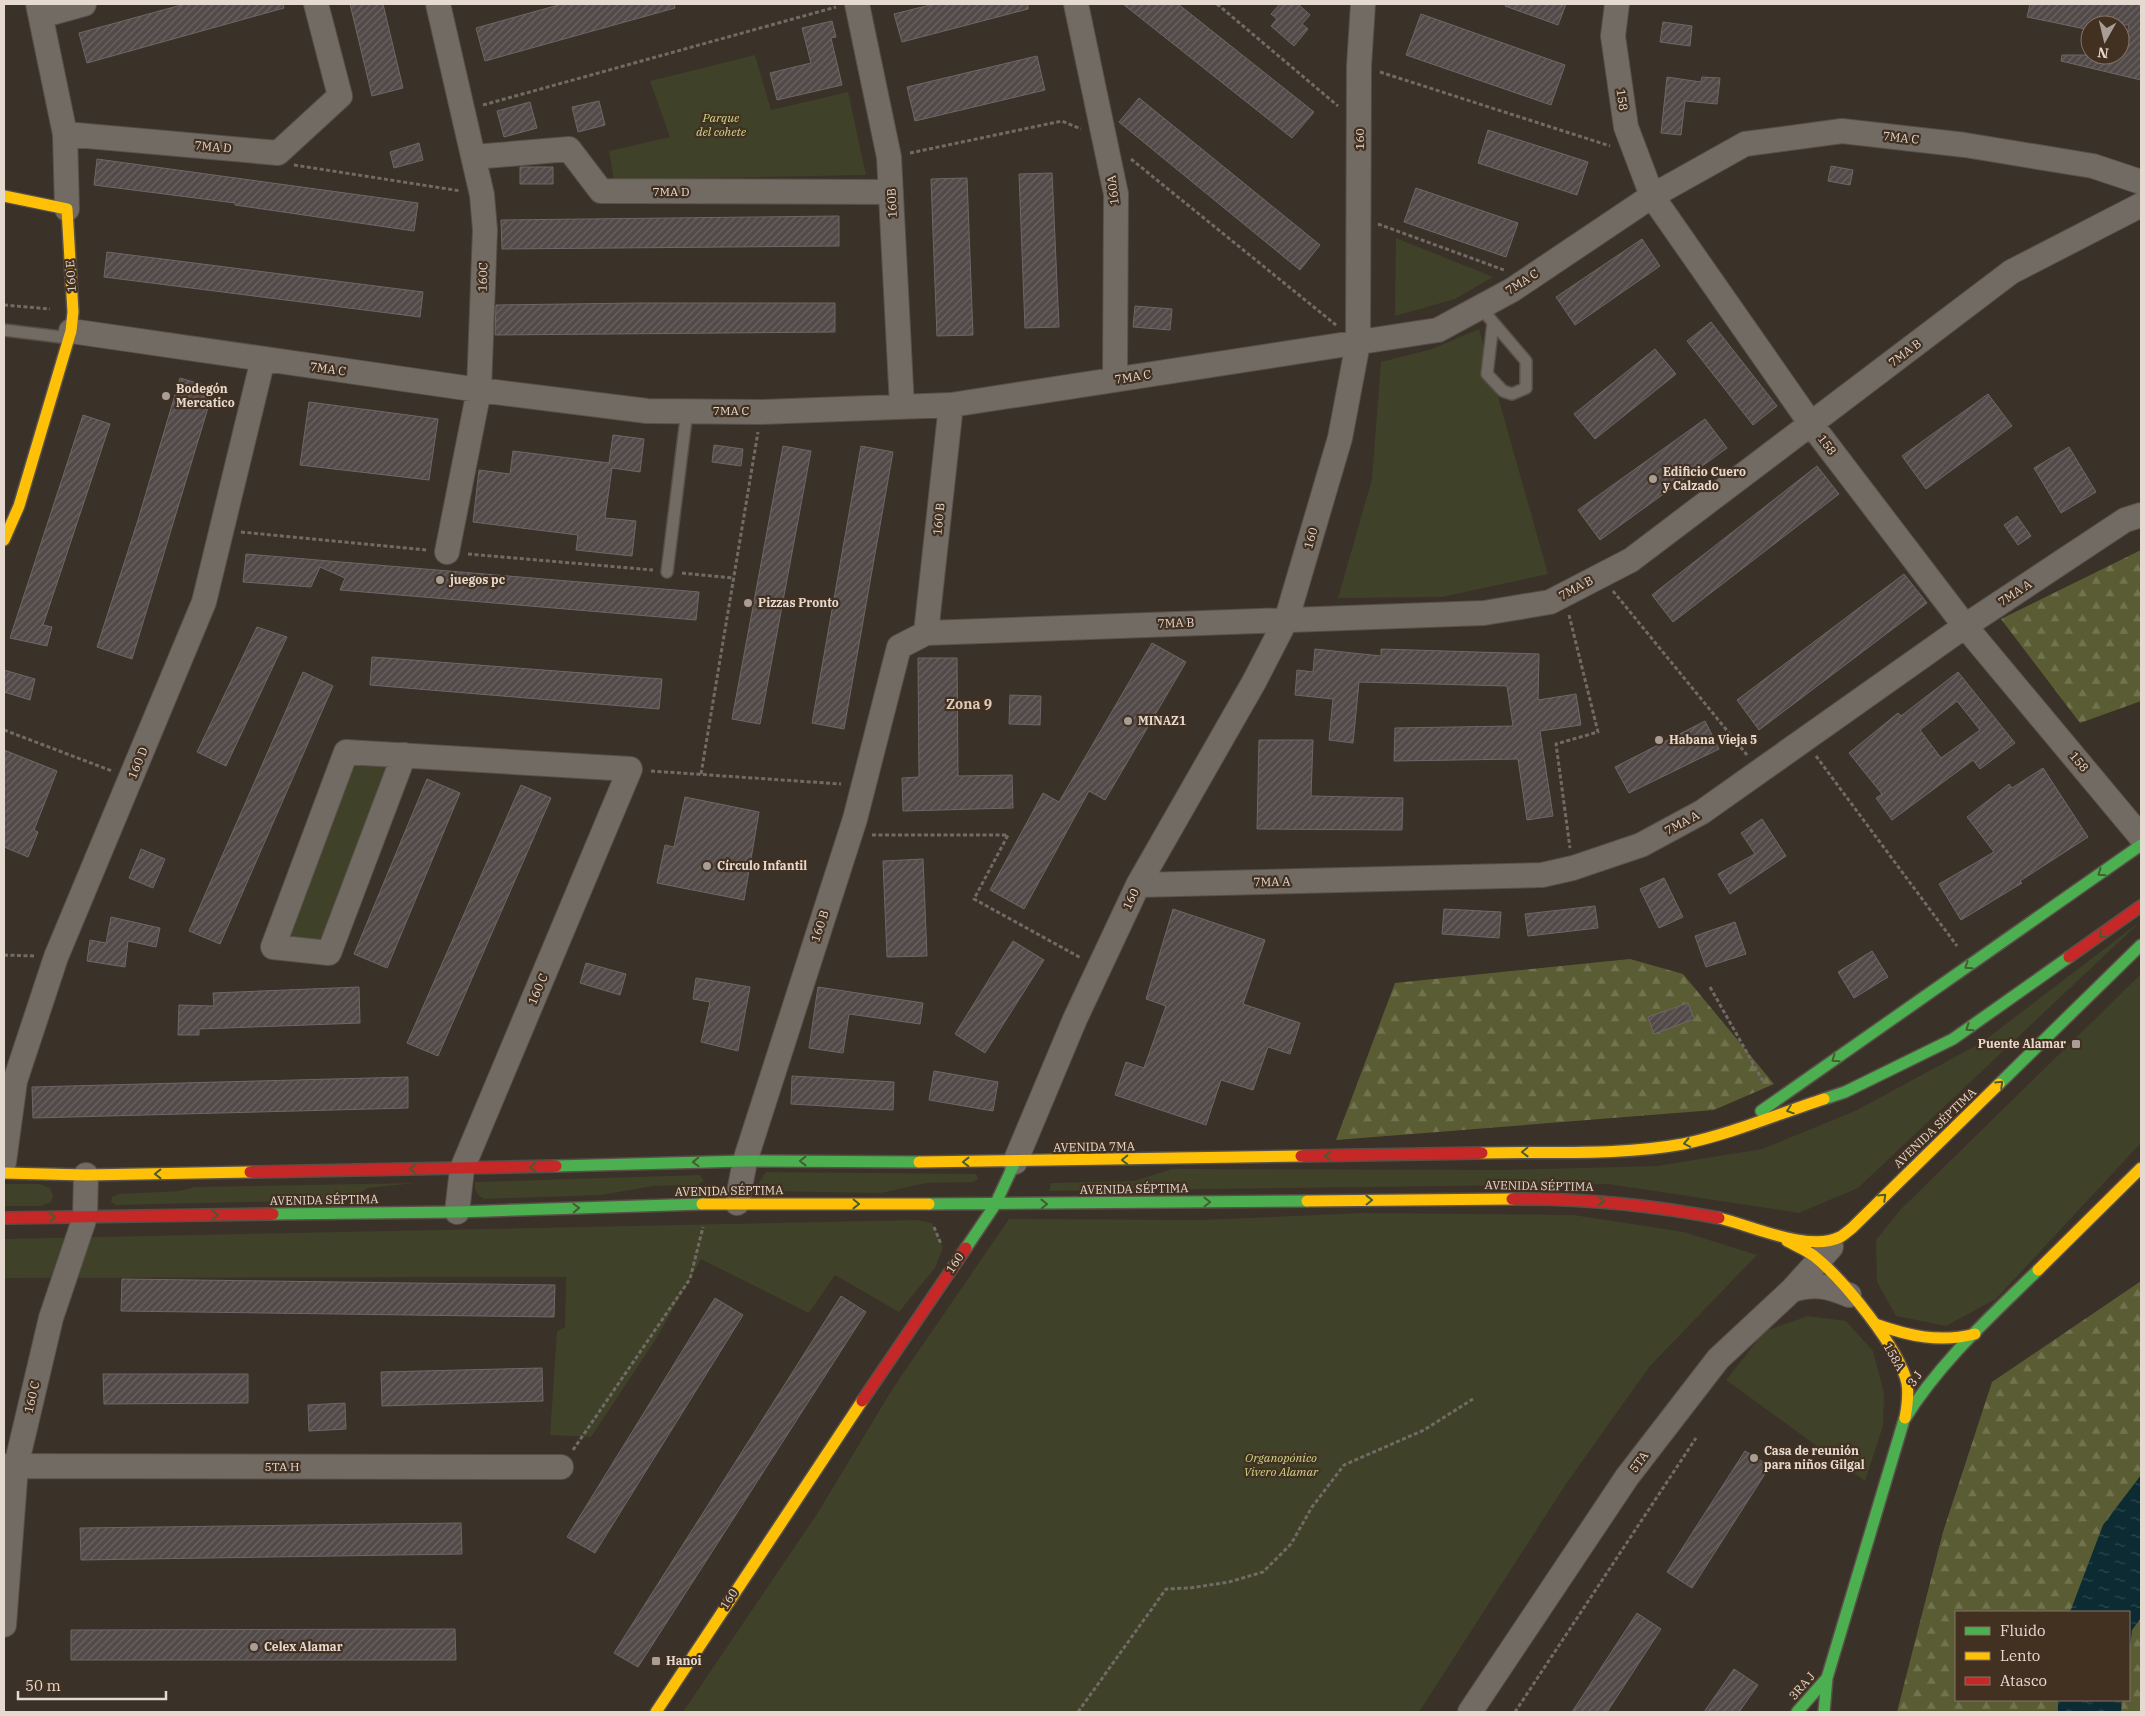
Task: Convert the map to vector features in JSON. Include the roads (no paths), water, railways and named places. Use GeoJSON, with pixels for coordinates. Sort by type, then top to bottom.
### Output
{"type":"FeatureCollection","features":[{"type":"Feature","properties":{"kind":"main road"},"geometry":{"type":"LineString","coordinates":[[4,196],[67,209]]}},
{"type":"Feature","properties":{"kind":"main road","name":"160 E"},"geometry":{"type":"LineString","coordinates":[[4,540],[19,506],[71,327],[67,209]]}},
{"type":"Feature","properties":{"kind":"main road"},"geometry":{"type":"LineString","coordinates":[[1734,1130],[2141,846]]}},
{"type":"Feature","properties":{"kind":"main road"},"geometry":{"type":"LineString","coordinates":[[1734,1130],[1846,1092],[1953,1039],[2141,906]]}},
{"type":"Feature","properties":{"kind":"main road","name":"AVENIDA SÉPTIMA"},"geometry":{"type":"LineString","coordinates":[[4,1218],[457,1212],[737,1203],[995,1205],[1558,1198],[1628,1203],[1686,1211],[1731,1221],[1775,1235],[1820,1242],[1843,1240],[2141,945]]}},
{"type":"Feature","properties":{"kind":"main road","name":"AVENIDA 7MA"},"geometry":{"type":"LineString","coordinates":[[1015,1162],[1620,1150],[1680,1144],[1734,1130]]}},
{"type":"Feature","properties":{"kind":"main road"},"geometry":{"type":"LineString","coordinates":[[4,1173],[86,1175],[462,1169],[744,1160],[1015,1162]]}},
{"type":"Feature","properties":{"kind":"main road","name":"160"},"geometry":{"type":"LineString","coordinates":[[656,1712],[766,1543],[995,1205],[1015,1162]]}},
{"type":"Feature","properties":{"kind":"main road","name":"3 J"},"geometry":{"type":"LineString","coordinates":[[1827,1678],[1904,1420],[1928,1383],[1946,1361],[2141,1168]]}},
{"type":"Feature","properties":{"kind":"main road"},"geometry":{"type":"LineString","coordinates":[[1775,1235],[1806,1250],[1819,1260],[1849,1295]]}},
{"type":"Feature","properties":{"kind":"main road","name":"158A"},"geometry":{"type":"LineString","coordinates":[[1842,1267],[1849,1295],[1876,1324],[1907,1382],[1908,1398],[1904,1420]]}},
{"type":"Feature","properties":{"kind":"main road","name":"158A"},"geometry":{"type":"LineString","coordinates":[[1876,1324],[1920,1338],[1942,1341],[1975,1334]]}},
{"type":"Feature","properties":{"kind":"main road"},"geometry":{"type":"LineString","coordinates":[[1824,1712],[1827,1678]]}},
{"type":"Feature","properties":{"kind":"main road","name":"3RA J"},"geometry":{"type":"LineString","coordinates":[[1797,1712],[1827,1678]]}},
{"type":"Feature","properties":{"kind":"street"},"geometry":{"type":"LineString","coordinates":[[40,10],[84,4]]}},
{"type":"Feature","properties":{"kind":"street","name":"7MA D"},"geometry":{"type":"LineString","coordinates":[[65,134],[278,153],[340,96],[316,4]]}},
{"type":"Feature","properties":{"kind":"street","name":"160C"},"geometry":{"type":"LineString","coordinates":[[438,4],[482,195],[485,230],[479,390],[447,552]]}},
{"type":"Feature","properties":{"kind":"street","name":"160A"},"geometry":{"type":"LineString","coordinates":[[1076,4],[1116,194],[1115,380]]}},
{"type":"Feature","properties":{"kind":"street","name":"160"},"geometry":{"type":"LineString","coordinates":[[1015,1162],[1099,968],[1138,885],[1254,682],[1287,618],[1340,438],[1358,343],[1362,4]]}},
{"type":"Feature","properties":{"kind":"street","name":"158"},"geometry":{"type":"LineString","coordinates":[[1617,4],[1613,36],[1626,127],[1652,196],[1811,424],[1965,626],[2141,837]]}},
{"type":"Feature","properties":{"kind":"street","name":"160B"},"geometry":{"type":"LineString","coordinates":[[847,5],[889,157],[902,406]]}},
{"type":"Feature","properties":{"kind":"street","name":"160 E"},"geometry":{"type":"LineString","coordinates":[[40,10],[65,134],[67,209]]}},
{"type":"Feature","properties":{"kind":"street","name":"7MA C"},"geometry":{"type":"LineString","coordinates":[[71,327],[263,360],[647,411],[761,412],[951,405],[1438,330],[1487,315],[1528,279],[1652,196],[1745,144],[1842,131],[1965,145],[2093,166],[2141,182]]}},
{"type":"Feature","properties":{"kind":"street","name":"7MA D"},"geometry":{"type":"LineString","coordinates":[[474,157],[570,149],[600,192],[891,192]]}},
{"type":"Feature","properties":{"kind":"street","name":"7MA B"},"geometry":{"type":"LineString","coordinates":[[899,647],[926,633],[1287,618],[1484,613],[1550,602],[1631,560],[2011,272],[2141,205]]}},
{"type":"Feature","properties":{"kind":"street","name":"160 D"},"geometry":{"type":"LineString","coordinates":[[4,1162],[16,1080],[56,957],[204,602],[220,530],[263,360]]}},
{"type":"Feature","properties":{"kind":"street","name":"160 B"},"geometry":{"type":"LineString","coordinates":[[926,633],[951,405]]}},
{"type":"Feature","properties":{"kind":"street","name":"7MA A"},"geometry":{"type":"LineString","coordinates":[[1138,885],[1542,875],[1573,868],[1641,844],[1702,812],[1965,626],[2126,520],[2141,515]]}},
{"type":"Feature","properties":{"kind":"street","name":"160 B"},"geometry":{"type":"LineString","coordinates":[[737,1203],[744,1160],[850,834],[899,647]]}},
{"type":"Feature","properties":{"kind":"street"},"geometry":{"type":"LineString","coordinates":[[346,752],[404,755],[329,953],[273,947],[346,752]]}},
{"type":"Feature","properties":{"kind":"street","name":"160 C"},"geometry":{"type":"LineString","coordinates":[[404,755],[630,769],[462,1169],[457,1212]]}},
{"type":"Feature","properties":{"kind":"street","name":"160 C"},"geometry":{"type":"LineString","coordinates":[[4,1625],[10,1466],[51,1318],[85,1217],[86,1175]]}},
{"type":"Feature","properties":{"kind":"street","name":"5TA"},"geometry":{"type":"LineString","coordinates":[[1470,1712],[1627,1477],[1718,1359],[1792,1290],[1819,1260],[1843,1240]]}},
{"type":"Feature","properties":{"kind":"street","name":"158A"},"geometry":{"type":"LineString","coordinates":[[1792,1290],[1818,1285],[1832,1287],[1849,1295]]}},
{"type":"Feature","properties":{"kind":"street","name":"5TA H"},"geometry":{"type":"LineString","coordinates":[[10,1466],[561,1467]]}},
{"type":"Feature","properties":{"kind":"lane"},"geometry":{"type":"LineString","coordinates":[[1487,315],[1526,361],[1526,388],[1512,394],[1503,392],[1487,374],[1487,315]]}},
{"type":"Feature","properties":{"kind":"lane"},"geometry":{"type":"LineString","coordinates":[[4,330],[71,327]]}},
{"type":"Feature","properties":{"kind":"lane"},"geometry":{"type":"LineString","coordinates":[[667,572],[688,411]]}},
{"type":"Feature","properties":{"kind":"lane"},"geometry":{"type":"LineString","coordinates":[[4,505],[19,506]]}},
{"type":"Feature","properties":{"kind":"water"},"geometry":{"type":"Polygon","coordinates":[[[2141,1475],[2141,1618],[2132,1630],[2130,1647],[2130,1611],[2070,1611],[2103,1525],[2141,1475]]]}},
{"type":"Feature","properties":{"kind":"water"},"geometry":{"type":"Polygon","coordinates":[[[2058,1701],[2122,1701],[2121,1712],[2058,1712],[2058,1701]]]}},
{"type":"Feature","properties":{"kind":"place","name":"Bodegón Mercatico"},"geometry":{"type":"Point","coordinates":[166,396]}},
{"type":"Feature","properties":{"kind":"place","name":"Edificio Cuero y Calzado"},"geometry":{"type":"Point","coordinates":[1653,479]}},
{"type":"Feature","properties":{"kind":"place","name":"juegos pc"},"geometry":{"type":"Point","coordinates":[440,580]}},
{"type":"Feature","properties":{"kind":"place","name":"Pizzas Pronto"},"geometry":{"type":"Point","coordinates":[748,603]}},
{"type":"Feature","properties":{"kind":"place","name":"MINAZ1"},"geometry":{"type":"Point","coordinates":[1128,721]}},
{"type":"Feature","properties":{"kind":"place","name":"Habana Vieja 5"},"geometry":{"type":"Point","coordinates":[1659,740]}},
{"type":"Feature","properties":{"kind":"place","name":"Círculo Infantil"},"geometry":{"type":"Point","coordinates":[707,866]}},
{"type":"Feature","properties":{"kind":"place","name":"Puente Alamar"},"geometry":{"type":"Point","coordinates":[2076,1044]}},
{"type":"Feature","properties":{"kind":"place","name":"Casa de reunión para niños Gilgal"},"geometry":{"type":"Point","coordinates":[1754,1458]}},
{"type":"Feature","properties":{"kind":"place","name":"Celex Alamar"},"geometry":{"type":"Point","coordinates":[254,1647]}},
{"type":"Feature","properties":{"kind":"place","name":"Hanoi"},"geometry":{"type":"Point","coordinates":[656,1661]}},
{"type":"Feature","properties":{"kind":"district","name":"Zona 9"},"geometry":{"type":"Point","coordinates":[969,704]}},
{"type":"Feature","properties":{"kind":"park label","name":"Parque del cohete"},"geometry":{"type":"Point","coordinates":[721,125]}},
{"type":"Feature","properties":{"kind":"park label","name":"Organopónico Vivero Alamar"},"geometry":{"type":"Point","coordinates":[1281,1465]}}]}
